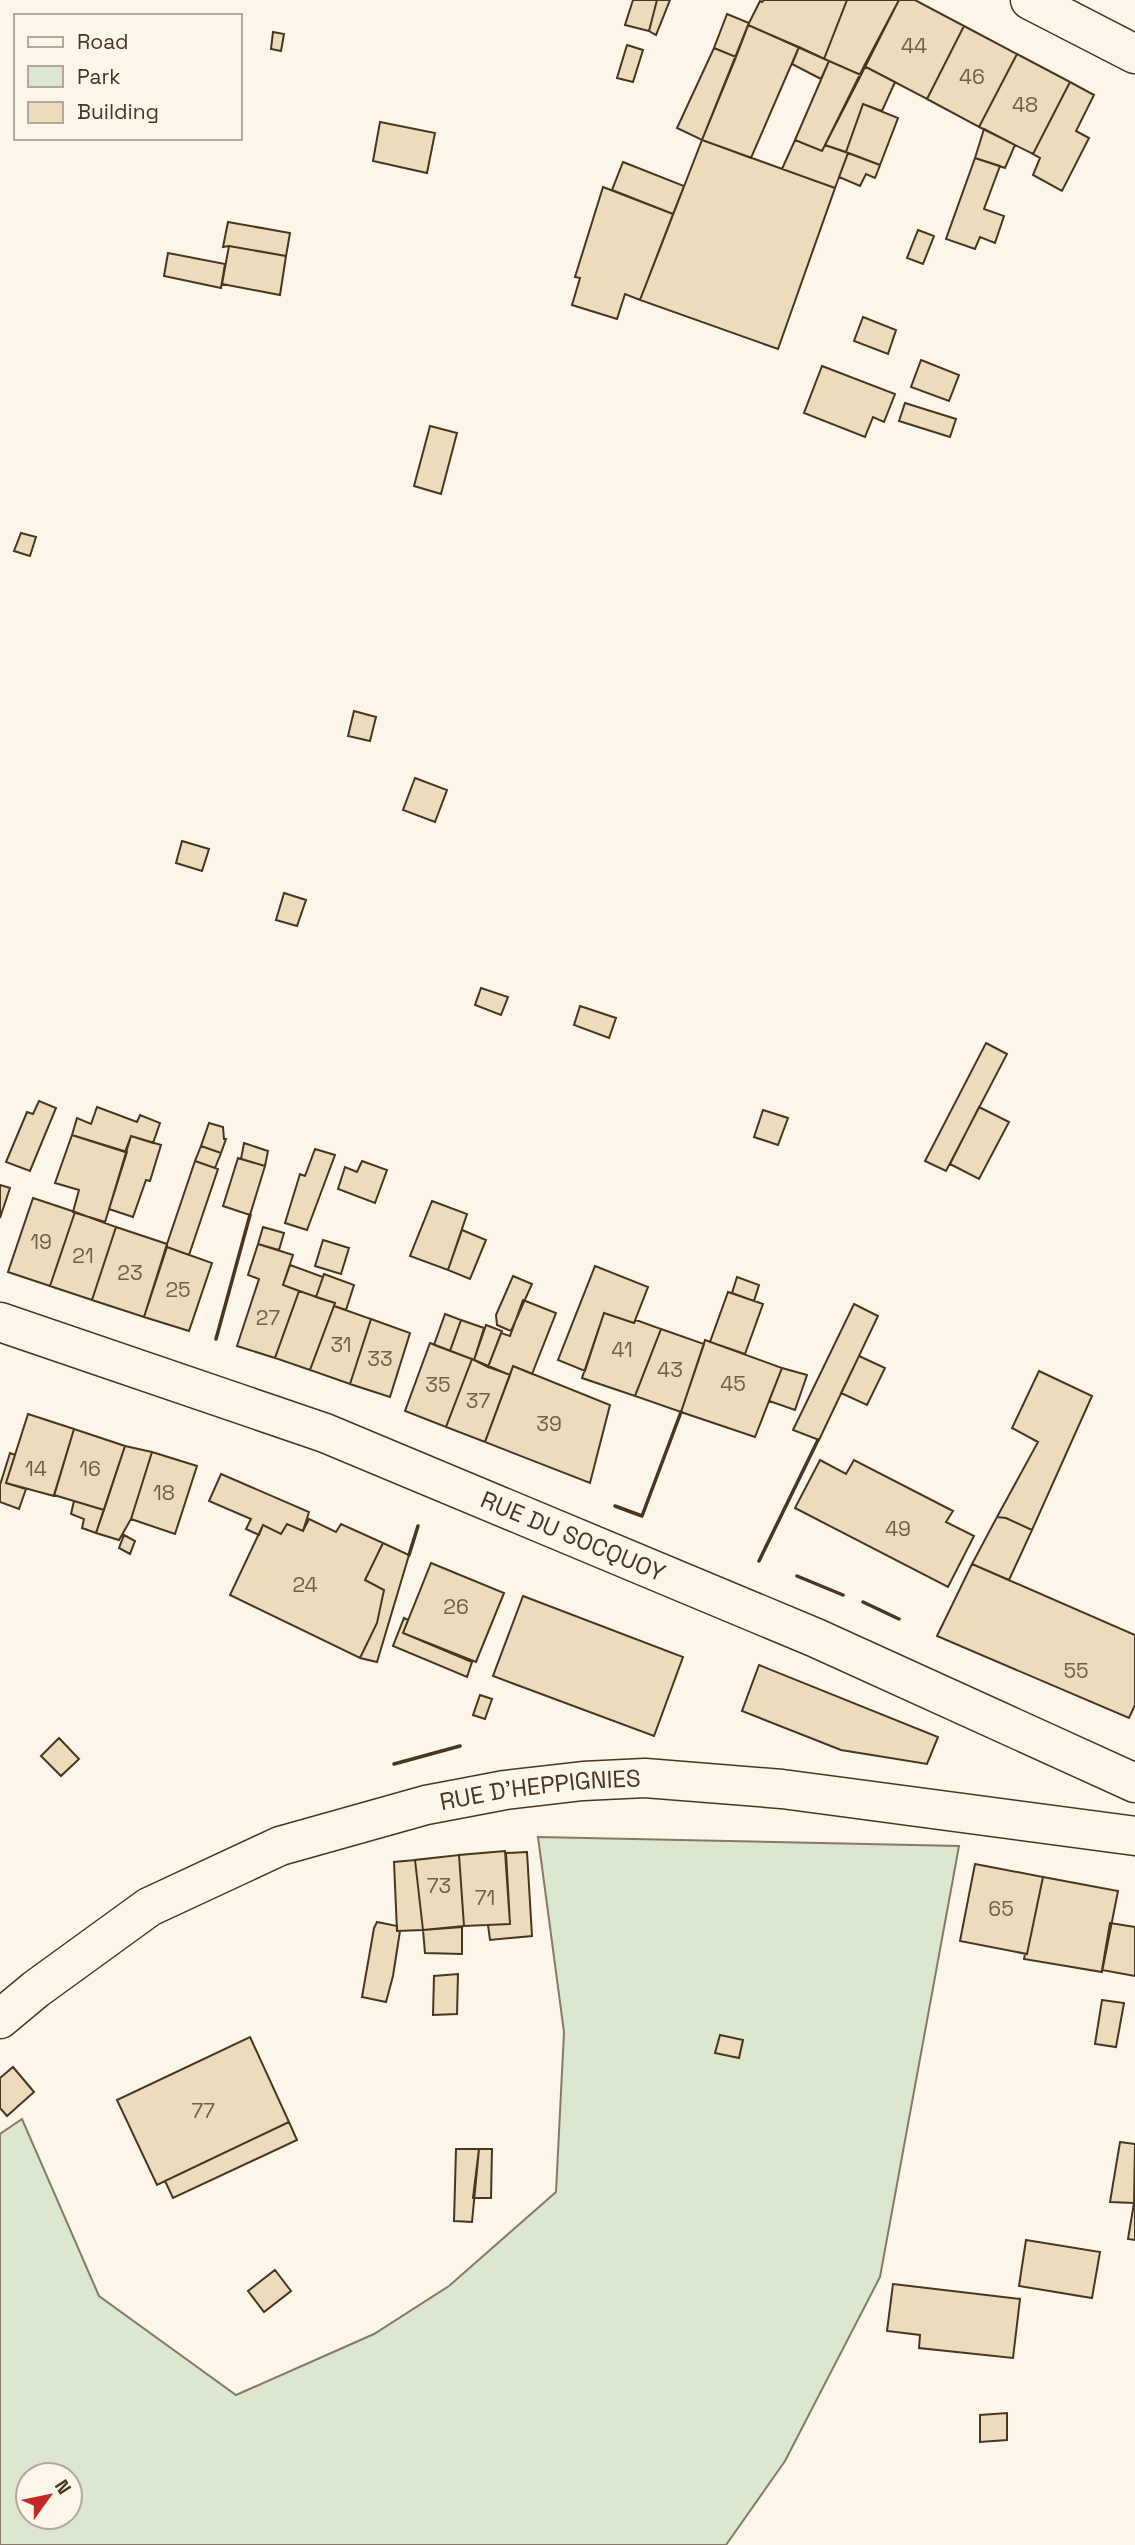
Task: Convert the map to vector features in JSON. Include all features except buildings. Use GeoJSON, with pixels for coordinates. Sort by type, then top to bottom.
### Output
{"type":"FeatureCollection","features":[{"type":"Feature","properties":{"kind":"street"},"geometry":{"type":"LineString","coordinates":[[1030,0],[1135,54]]}},
{"type":"Feature","properties":{"kind":"street","name":"RUE DU SOCQUOY"},"geometry":{"type":"LineString","coordinates":[[0,1322],[325,1433],[816,1638],[1135,1783]]}},
{"type":"Feature","properties":{"kind":"street","name":"RUE D'HEPPIGNIES"},"geometry":{"type":"LineString","coordinates":[[0,2019],[36,1989],[149,1907],[280,1846],[426,1805],[505,1790],[583,1781],[645,1778],[782,1789],[1135,1836]]}},
{"type":"Feature","properties":{"kind":"green space"},"geometry":{"type":"Polygon","coordinates":[[[538,1837],[959,1846],[880,2277],[785,2461],[726,2545],[0,2545],[0,2134],[22,2119],[99,2296],[236,2395],[374,2334],[449,2286],[556,2192],[564,2032],[538,1837]]]}},
{"type":"Feature","properties":{"kind":"wall"},"geometry":{"type":"LineString","coordinates":[[216,1339],[250,1215]]}},
{"type":"Feature","properties":{"kind":"wall"},"geometry":{"type":"LineString","coordinates":[[615,1506],[642,1516],[681,1412]]}},
{"type":"Feature","properties":{"kind":"wall"},"geometry":{"type":"LineString","coordinates":[[759,1561],[818,1440]]}},
{"type":"Feature","properties":{"kind":"wall"},"geometry":{"type":"LineString","coordinates":[[409,1555],[418,1526]]}},
{"type":"Feature","properties":{"kind":"wall"},"geometry":{"type":"LineString","coordinates":[[797,1576],[843,1595]]}},
{"type":"Feature","properties":{"kind":"wall"},"geometry":{"type":"LineString","coordinates":[[863,1602],[899,1619]]}},
{"type":"Feature","properties":{"kind":"wall"},"geometry":{"type":"LineString","coordinates":[[394,1764],[460,1746]]}}]}
